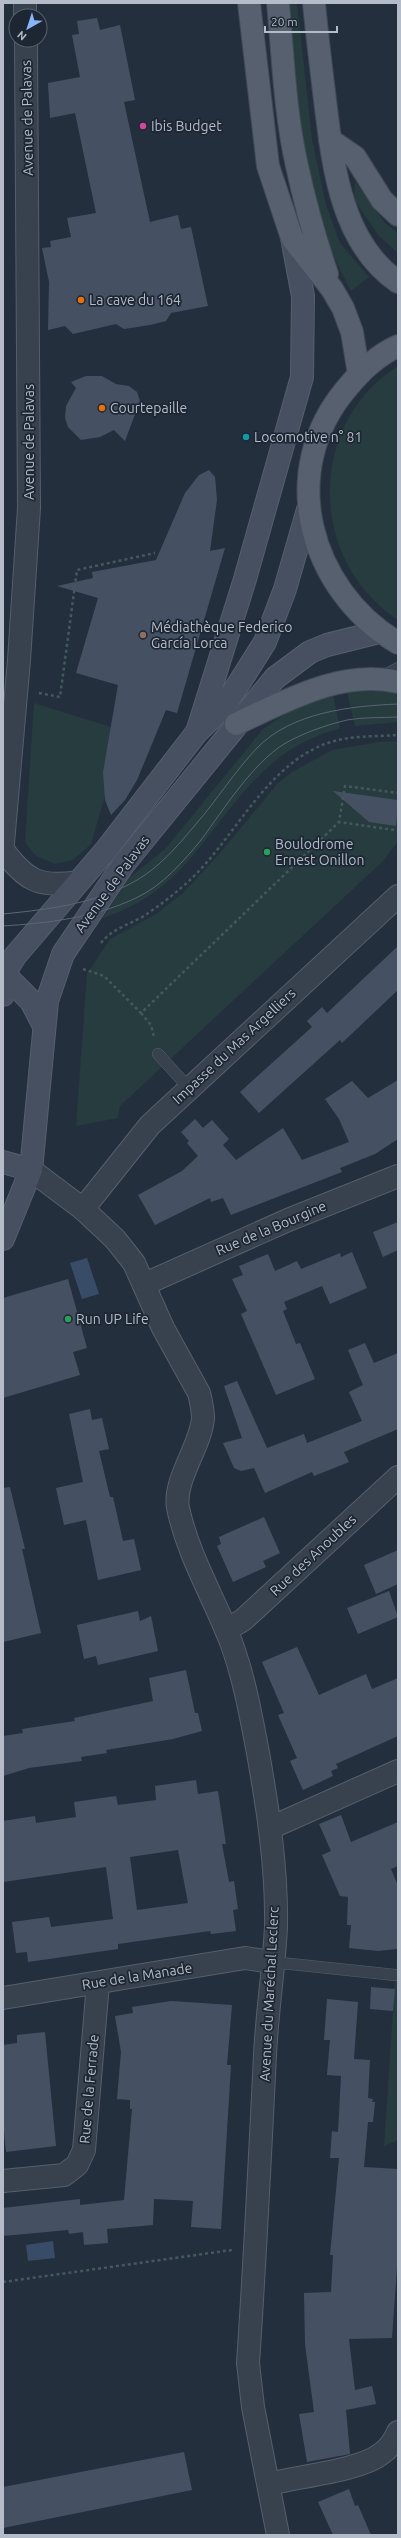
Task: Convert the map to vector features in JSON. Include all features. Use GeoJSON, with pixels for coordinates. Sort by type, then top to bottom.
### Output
{"type":"FeatureCollection","features":[{"type":"Feature","properties":{"kind":"main road"},"geometry":{"type":"LineString","coordinates":[[197,732],[245,579],[302,377],[303,296],[292,238],[268,166],[249,3]]}},
{"type":"Feature","properties":{"kind":"main road"},"geometry":{"type":"LineString","coordinates":[[278,3],[285,82],[297,165],[314,233],[332,289]]}},
{"type":"Feature","properties":{"kind":"main road"},"geometry":{"type":"LineString","coordinates":[[314,3],[334,171],[350,220],[367,252],[386,274],[398,282]]}},
{"type":"Feature","properties":{"kind":"main road"},"geometry":{"type":"LineString","coordinates":[[330,140],[355,157],[382,200],[398,215]]}},
{"type":"Feature","properties":{"kind":"main road"},"geometry":{"type":"LineString","coordinates":[[292,238],[332,289],[343,308],[352,332],[359,374]]}},
{"type":"Feature","properties":{"kind":"main road"},"geometry":{"type":"LineString","coordinates":[[398,346],[359,374],[340,396],[322,428],[315,448],[309,477],[309,506],[315,542],[330,577],[352,607],[379,632],[398,643]]}},
{"type":"Feature","properties":{"kind":"main road","name":"Avenue de Palavas"},"geometry":{"type":"LineString","coordinates":[[3,978],[15,956],[78,882],[197,732],[225,705],[266,642],[285,589],[309,506]]}},
{"type":"Feature","properties":{"kind":"main road","name":"Avenue de Palavas"},"geometry":{"type":"LineString","coordinates":[[3,1239],[31,1170],[43,1024],[47,1001],[63,954],[123,865],[236,724],[275,678],[310,652],[327,645],[379,632]]}},
{"type":"Feature","properties":{"kind":"main road"},"geometry":{"type":"LineString","coordinates":[[236,724],[301,693],[338,684],[392,676]]}},
{"type":"Feature","properties":{"kind":"main road"},"geometry":{"type":"LineString","coordinates":[[78,882],[123,865]]}},
{"type":"Feature","properties":{"kind":"main road"},"geometry":{"type":"LineString","coordinates":[[3,978],[31,1001],[43,1024]]}},
{"type":"Feature","properties":{"kind":"main road"},"geometry":{"type":"LineString","coordinates":[[3,1162],[31,1170]]}},
{"type":"Feature","properties":{"kind":"street","name":"Avenue de Palavas"},"geometry":{"type":"LineString","coordinates":[[3,843],[8,709],[17,683],[29,508],[26,48]]}},
{"type":"Feature","properties":{"kind":"street","name":"Avenue de Palavas"},"geometry":{"type":"LineString","coordinates":[[3,850],[14,865],[35,881],[48,885],[78,882]]}},
{"type":"Feature","properties":{"kind":"street","name":"Impasse du Mas Argelliers"},"geometry":{"type":"LineString","coordinates":[[83,1209],[150,1125],[398,896]]}},
{"type":"Feature","properties":{"kind":"street","name":"Avenue du Maréchal Leclerc"},"geometry":{"type":"LineString","coordinates":[[31,1170],[83,1209],[128,1254],[145,1284],[163,1328],[199,1393],[203,1418],[183,1478],[177,1504],[185,1534],[226,1630],[241,1672],[270,1828],[276,1926],[266,2024],[256,2246],[248,2363],[254,2407],[270,2484],[278,2535]]}},
{"type":"Feature","properties":{"kind":"street","name":"Rue de la Bourgine"},"geometry":{"type":"LineString","coordinates":[[145,1284],[288,1220],[398,1176]]}},
{"type":"Feature","properties":{"kind":"street","name":"Rue des Anoubles"},"geometry":{"type":"LineString","coordinates":[[226,1630],[243,1620],[398,1477]]}},
{"type":"Feature","properties":{"kind":"street"},"geometry":{"type":"LineString","coordinates":[[270,1828],[398,1771]]}},
{"type":"Feature","properties":{"kind":"street","name":"Rue de la Manade"},"geometry":{"type":"LineString","coordinates":[[3,1998],[245,1958],[272,1962]]}},
{"type":"Feature","properties":{"kind":"street","name":"Rue de la Ferrade"},"geometry":{"type":"LineString","coordinates":[[3,2181],[64,2175],[77,2165],[84,2150],[98,1983]]}},
{"type":"Feature","properties":{"kind":"street"},"geometry":{"type":"LineString","coordinates":[[270,2484],[366,2463],[381,2455],[392,2444],[398,2432]]}},
{"type":"Feature","properties":{"kind":"lane"},"geometry":{"type":"LineString","coordinates":[[158,1054],[189,1088]]}},
{"type":"Feature","properties":{"kind":"lane"},"geometry":{"type":"LineString","coordinates":[[272,1962],[395,1975]]}},
{"type":"Feature","properties":{"kind":"path"},"geometry":{"type":"LineString","coordinates":[[17,683],[35,692],[60,697],[77,570],[155,553]]}},
{"type":"Feature","properties":{"kind":"path"},"geometry":{"type":"LineString","coordinates":[[100,945],[108,933],[143,916],[189,881],[215,853],[263,792],[304,755],[348,738],[398,735]]}},
{"type":"Feature","properties":{"kind":"path"},"geometry":{"type":"LineString","coordinates":[[141,1013],[339,822],[344,786],[398,793]]}},
{"type":"Feature","properties":{"kind":"path"},"geometry":{"type":"LineString","coordinates":[[339,822],[394,830]]}},
{"type":"Feature","properties":{"kind":"path"},"geometry":{"type":"LineString","coordinates":[[86,962],[82,968],[104,976],[151,1025],[158,1054]]}},
{"type":"Feature","properties":{"kind":"path"},"geometry":{"type":"LineString","coordinates":[[3,2282],[256,2246]]}},
{"type":"Feature","properties":{"kind":"green space"},"geometry":{"type":"Polygon","coordinates":[[[287,3],[297,3],[312,139],[326,205],[340,243],[369,277],[351,291],[328,246],[317,205],[300,127],[287,3]]]}},
{"type":"Feature","properties":{"kind":"green space"},"geometry":{"type":"Polygon","coordinates":[[[355,182],[385,223],[398,233],[398,253],[379,236],[354,200],[355,182]]]}},
{"type":"Feature","properties":{"kind":"green space"},"geometry":{"type":"Polygon","coordinates":[[[398,366],[398,620],[368,595],[347,564],[334,529],[330,493],[334,456],[347,422],[368,391],[398,366]]]}},
{"type":"Feature","properties":{"kind":"green space"},"geometry":{"type":"Polygon","coordinates":[[[369,689],[398,690],[398,722],[355,726],[347,692],[369,689]]]}},
{"type":"Feature","properties":{"kind":"green space"},"geometry":{"type":"Polygon","coordinates":[[[333,695],[340,728],[308,740],[280,757],[256,778],[182,868],[160,888],[134,905],[103,918],[129,878],[166,848],[263,729],[296,707],[315,699],[333,695]]]}},
{"type":"Feature","properties":{"kind":"green space"},"geometry":{"type":"Polygon","coordinates":[[[34,703],[124,731],[91,844],[73,860],[55,864],[36,856],[25,842],[34,703]]]}},
{"type":"Feature","properties":{"kind":"green space"},"geometry":{"type":"Polygon","coordinates":[[[398,741],[398,842],[382,862],[120,1106],[118,1118],[76,1126],[87,974],[110,939],[156,914],[183,893],[220,853],[278,783],[292,772],[332,750],[379,742],[398,741]]]}},
{"type":"Feature","properties":{"kind":"green space"},"geometry":{"type":"Polygon","coordinates":[[[398,1935],[398,2140],[384,2146],[398,1935]]]}},
{"type":"Feature","properties":{"kind":"water"},"geometry":{"type":"Polygon","coordinates":[[[87,1258],[99,1294],[82,1299],[70,1263],[87,1258]]]}},
{"type":"Feature","properties":{"kind":"water"},"geometry":{"type":"Polygon","coordinates":[[[53,2241],[55,2258],[28,2261],[26,2245],[53,2241]]]}},
{"type":"Feature","properties":{"kind":"building"},"geometry":{"type":"Polygon","coordinates":[[[97,18],[100,30],[120,25],[135,100],[124,102],[150,222],[178,215],[181,229],[191,227],[208,306],[171,313],[166,321],[150,325],[124,329],[116,324],[73,334],[65,326],[48,330],[49,282],[42,248],[51,247],[50,241],[71,237],[67,218],[96,213],[75,113],[50,118],[48,83],[80,77],[72,35],[79,34],[77,21],[97,18]]]}},
{"type":"Feature","properties":{"kind":"building","name":"Courtepaille"},"geometry":{"type":"Polygon","coordinates":[[[86,376],[102,376],[116,384],[129,386],[137,392],[140,401],[125,441],[114,430],[100,437],[81,440],[68,427],[65,418],[66,406],[76,388],[71,382],[86,376]]]}},
{"type":"Feature","properties":{"kind":"building","name":"Médiathèque Federico García Lorca"},"geometry":{"type":"Polygon","coordinates":[[[209,470],[215,477],[217,500],[210,551],[225,548],[177,713],[166,710],[137,780],[125,800],[111,815],[105,800],[103,772],[118,685],[76,673],[98,598],[57,586],[93,578],[92,572],[156,560],[185,493],[199,475],[209,470]]]}},
{"type":"Feature","properties":{"kind":"building"},"geometry":{"type":"Polygon","coordinates":[[[333,791],[398,800],[396,826],[369,822],[333,791]]]}},
{"type":"Feature","properties":{"kind":"building"},"geometry":{"type":"Polygon","coordinates":[[[398,946],[398,990],[342,1043],[340,1040],[259,1113],[240,1092],[312,1027],[307,1021],[322,1007],[327,1013],[398,946]]]}},
{"type":"Feature","properties":{"kind":"building"},"geometry":{"type":"Polygon","coordinates":[[[398,1080],[398,1139],[375,1154],[340,1168],[342,1172],[231,1215],[223,1198],[211,1202],[210,1198],[155,1225],[138,1195],[182,1171],[198,1156],[187,1143],[189,1141],[181,1132],[195,1119],[203,1128],[212,1120],[229,1139],[223,1145],[236,1160],[283,1128],[302,1160],[349,1142],[339,1119],[325,1099],[352,1081],[368,1098],[398,1080]]]}},
{"type":"Feature","properties":{"kind":"building"},"geometry":{"type":"Polygon","coordinates":[[[398,1222],[398,1250],[383,1257],[373,1232],[398,1222]]]}},
{"type":"Feature","properties":{"kind":"building"},"geometry":{"type":"Polygon","coordinates":[[[352,1252],[367,1288],[330,1304],[322,1286],[284,1302],[287,1309],[283,1311],[296,1344],[300,1343],[315,1379],[276,1395],[241,1314],[247,1311],[232,1279],[243,1275],[239,1266],[268,1254],[275,1271],[297,1261],[301,1269],[340,1253],[341,1257],[352,1252]]]}},
{"type":"Feature","properties":{"kind":"building"},"geometry":{"type":"Polygon","coordinates":[[[68,1279],[87,1348],[73,1352],[80,1375],[3,1398],[3,1298],[68,1279]]]}},
{"type":"Feature","properties":{"kind":"building"},"geometry":{"type":"Polygon","coordinates":[[[365,1343],[374,1363],[398,1353],[398,1429],[344,1452],[349,1462],[314,1476],[312,1472],[265,1493],[254,1468],[241,1471],[234,1468],[223,1443],[242,1438],[224,1386],[237,1381],[267,1448],[304,1434],[307,1443],[362,1421],[349,1392],[363,1385],[348,1350],[365,1343]]]}},
{"type":"Feature","properties":{"kind":"building"},"geometry":{"type":"Polygon","coordinates":[[[90,1409],[92,1420],[102,1418],[109,1449],[99,1451],[110,1497],[113,1497],[123,1541],[134,1539],[141,1570],[98,1580],[86,1520],[64,1525],[56,1488],[83,1482],[69,1414],[90,1409]]]}},
{"type":"Feature","properties":{"kind":"building"},"geometry":{"type":"Polygon","coordinates":[[[10,1487],[25,1549],[22,1549],[41,1633],[3,1642],[3,1488],[10,1487]]]}},
{"type":"Feature","properties":{"kind":"building"},"geometry":{"type":"Polygon","coordinates":[[[264,1517],[280,1553],[263,1561],[266,1567],[233,1582],[217,1546],[221,1544],[219,1537],[264,1517]]]}},
{"type":"Feature","properties":{"kind":"building"},"geometry":{"type":"Polygon","coordinates":[[[398,1550],[398,1584],[376,1594],[364,1565],[398,1550]]]}},
{"type":"Feature","properties":{"kind":"building"},"geometry":{"type":"Polygon","coordinates":[[[389,1591],[398,1617],[358,1634],[347,1608],[389,1591]]]}},
{"type":"Feature","properties":{"kind":"building"},"geometry":{"type":"Polygon","coordinates":[[[138,1611],[140,1621],[151,1616],[158,1651],[98,1665],[96,1656],[84,1659],[77,1625],[138,1611]]]}},
{"type":"Feature","properties":{"kind":"building"},"geometry":{"type":"Polygon","coordinates":[[[297,1647],[319,1695],[366,1674],[372,1689],[398,1678],[398,1736],[336,1764],[338,1768],[331,1771],[333,1776],[303,1790],[290,1761],[297,1758],[278,1715],[284,1713],[262,1662],[297,1647]]]}},
{"type":"Feature","properties":{"kind":"building"},"geometry":{"type":"Polygon","coordinates":[[[186,1670],[195,1713],[198,1713],[202,1731],[173,1739],[106,1750],[107,1753],[81,1757],[82,1761],[29,1768],[3,1776],[3,1736],[23,1733],[22,1729],[75,1721],[74,1718],[153,1701],[149,1678],[186,1670]]]}},
{"type":"Feature","properties":{"kind":"building"},"geometry":{"type":"Polygon","coordinates":[[[196,1780],[198,1794],[218,1791],[226,1844],[222,1844],[229,1882],[234,1881],[238,1909],[233,1910],[236,1931],[211,1934],[210,1931],[118,1944],[118,1949],[28,1962],[27,1952],[16,1953],[12,1922],[49,1917],[51,1927],[113,1919],[106,1867],[3,1882],[3,1821],[35,1816],[36,1823],[76,1817],[74,1802],[116,1796],[118,1805],[156,1800],[155,1786],[196,1780]],[[178,1850],[130,1857],[137,1910],[188,1903],[178,1850]]]}},
{"type":"Feature","properties":{"kind":"building"},"geometry":{"type":"Polygon","coordinates":[[[341,1815],[351,1842],[398,1822],[398,1866],[391,1869],[398,1886],[397,1949],[378,1951],[349,1948],[351,1925],[347,1925],[348,1897],[340,1896],[322,1855],[331,1851],[319,1824],[341,1815]]]}},
{"type":"Feature","properties":{"kind":"building"},"geometry":{"type":"Polygon","coordinates":[[[371,1987],[395,1989],[393,2011],[370,2009],[371,1987]]]}},
{"type":"Feature","properties":{"kind":"building"},"geometry":{"type":"Polygon","coordinates":[[[327,1999],[358,2002],[354,2059],[370,2060],[368,2098],[373,2099],[372,2102],[375,2102],[373,2122],[368,2122],[364,2167],[398,2169],[398,2253],[392,2338],[349,2339],[355,2390],[372,2386],[376,2404],[346,2410],[350,2454],[307,2462],[299,2414],[314,2412],[305,2344],[304,2293],[331,2292],[333,2255],[330,2255],[339,2158],[330,2158],[332,2131],[338,2132],[341,2076],[327,2075],[330,2040],[324,2040],[327,1999]]]}},
{"type":"Feature","properties":{"kind":"building"},"geometry":{"type":"Polygon","coordinates":[[[171,2001],[232,2005],[227,2065],[231,2065],[221,2229],[191,2227],[193,2201],[154,2199],[153,2225],[107,2229],[108,2243],[84,2245],[83,2232],[69,2234],[68,2230],[3,2236],[3,2208],[80,2199],[80,2205],[124,2200],[132,2109],[130,2109],[130,2100],[117,2099],[121,2052],[115,2016],[133,2013],[132,2007],[171,2001]]]}},
{"type":"Feature","properties":{"kind":"building"},"geometry":{"type":"Polygon","coordinates":[[[45,2032],[56,2146],[6,2152],[3,2121],[3,2045],[17,2043],[17,2035],[45,2032]]]}},
{"type":"Feature","properties":{"kind":"building"},"geometry":{"type":"Polygon","coordinates":[[[184,2452],[192,2490],[3,2528],[3,2487],[184,2452]]]}},
{"type":"Feature","properties":{"kind":"building"},"geometry":{"type":"Polygon","coordinates":[[[349,2489],[355,2506],[358,2505],[371,2535],[333,2535],[318,2502],[349,2489]]]}},
{"type":"Feature","properties":{"kind":"tram line"},"geometry":{"type":"LineString","coordinates":[[3,914],[40,910],[77,903],[129,885],[152,870],[172,851],[204,815],[249,757],[271,736],[287,726],[323,713],[342,709],[398,704]]}},
{"type":"Feature","properties":{"kind":"tram line"},"geometry":{"type":"LineString","coordinates":[[3,926],[54,921],[87,915],[120,905],[146,893],[155,887],[179,865],[201,840],[250,775],[261,763],[284,744],[299,736],[331,724],[347,720],[398,717]]}},
{"type":"Feature","properties":{"kind":"place","name":"Ibis Budget"},"geometry":{"type":"Point","coordinates":[143,126]}},
{"type":"Feature","properties":{"kind":"place","name":"La cave du 164"},"geometry":{"type":"Point","coordinates":[81,300]}},
{"type":"Feature","properties":{"kind":"place","name":"Courtepaille"},"geometry":{"type":"Point","coordinates":[102,408]}},
{"type":"Feature","properties":{"kind":"place","name":"Locomotive n° 81"},"geometry":{"type":"Point","coordinates":[246,437]}},
{"type":"Feature","properties":{"kind":"place","name":"Médiathèque Federico García Lorca"},"geometry":{"type":"Point","coordinates":[143,635]}},
{"type":"Feature","properties":{"kind":"place","name":"Boulodrome Ernest Onillon"},"geometry":{"type":"Point","coordinates":[267,852]}},
{"type":"Feature","properties":{"kind":"place","name":"Run UP Life"},"geometry":{"type":"Point","coordinates":[68,1319]}}]}
